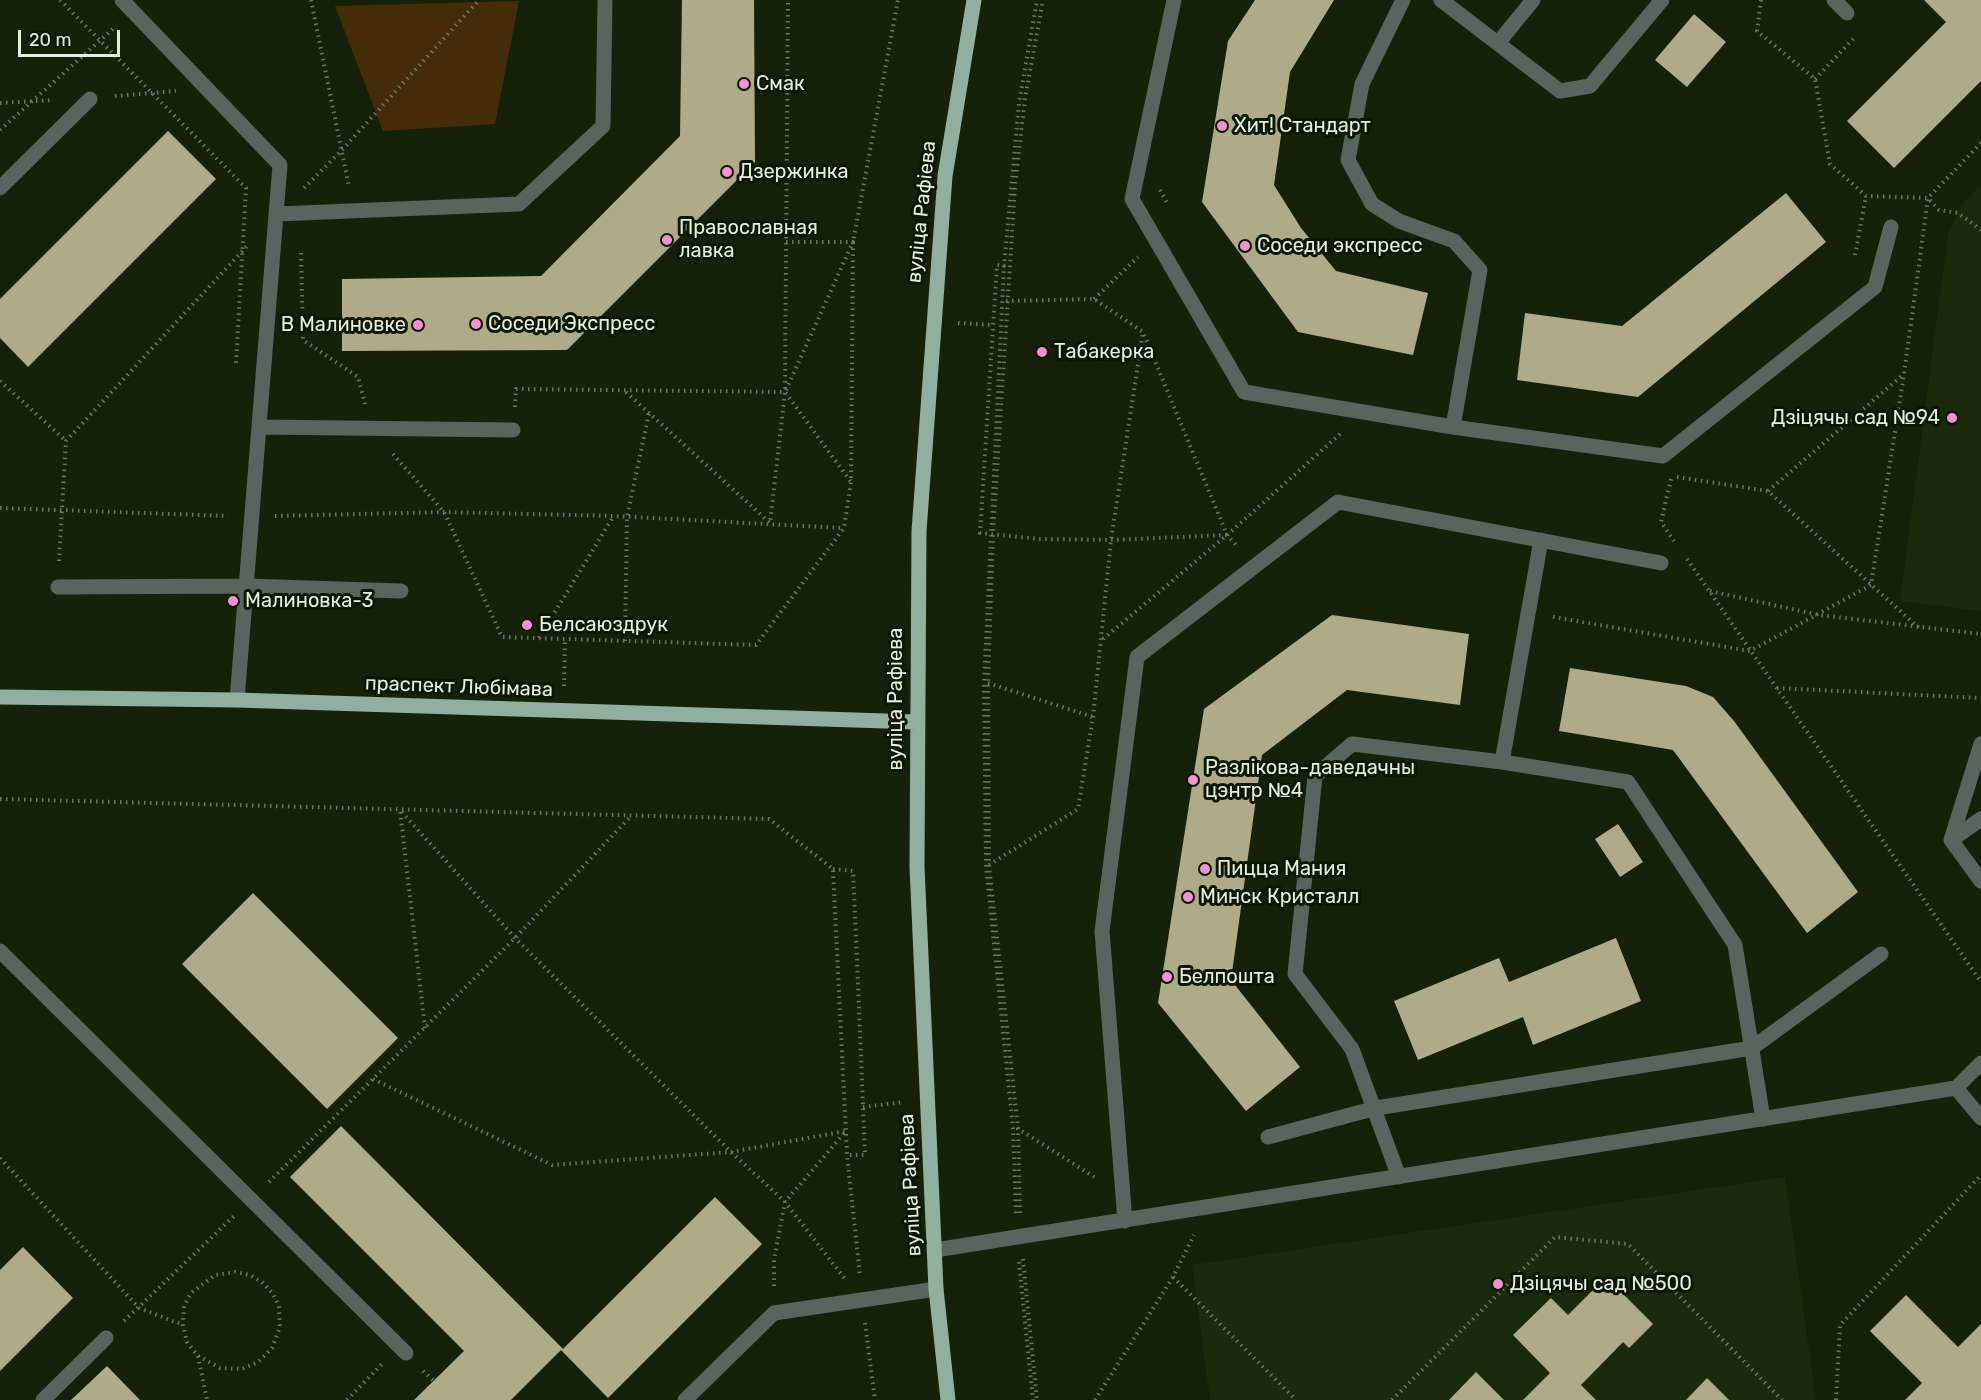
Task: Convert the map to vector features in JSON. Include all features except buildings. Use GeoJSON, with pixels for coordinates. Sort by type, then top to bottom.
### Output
{"type":"FeatureCollection","features":[{"type":"Feature","properties":{"kind":"main road","name":"вуліца Рафіева"},"geometry":{"type":"LineString","coordinates":[[948,1400],[936,1289],[917,867],[916,722],[919,531],[945,176],[974,0]]}},
{"type":"Feature","properties":{"kind":"main road","name":"праспект Любімава"},"geometry":{"type":"LineString","coordinates":[[0,697],[237,700],[916,722]]}},
{"type":"Feature","properties":{"kind":"lane"},"geometry":{"type":"LineString","coordinates":[[277,214],[519,204],[603,126],[605,0]]}},
{"type":"Feature","properties":{"kind":"lane"},"geometry":{"type":"LineString","coordinates":[[1174,0],[1132,199],[1245,392],[1453,427],[1664,456],[1875,287],[1892,227]]}},
{"type":"Feature","properties":{"kind":"lane"},"geometry":{"type":"LineString","coordinates":[[1403,0],[1362,84],[1348,160],[1372,204],[1399,221],[1454,241],[1480,270],[1453,427]]}},
{"type":"Feature","properties":{"kind":"lane"},"geometry":{"type":"LineString","coordinates":[[1441,0],[1560,91],[1590,86],[1662,0]]}},
{"type":"Feature","properties":{"kind":"lane"},"geometry":{"type":"LineString","coordinates":[[1498,43],[1533,0]]}},
{"type":"Feature","properties":{"kind":"lane"},"geometry":{"type":"LineString","coordinates":[[1834,0],[1847,13]]}},
{"type":"Feature","properties":{"kind":"lane"},"geometry":{"type":"LineString","coordinates":[[128,5],[280,165],[248,586],[237,700]]}},
{"type":"Feature","properties":{"kind":"lane"},"geometry":{"type":"LineString","coordinates":[[0,188],[90,99]]}},
{"type":"Feature","properties":{"kind":"lane"},"geometry":{"type":"LineString","coordinates":[[260,427],[513,430]]}},
{"type":"Feature","properties":{"kind":"lane"},"geometry":{"type":"LineString","coordinates":[[1125,1221],[1102,931],[1137,657],[1338,502],[1661,563]]}},
{"type":"Feature","properties":{"kind":"lane"},"geometry":{"type":"LineString","coordinates":[[1502,762],[1541,540]]}},
{"type":"Feature","properties":{"kind":"lane"},"geometry":{"type":"LineString","coordinates":[[58,587],[248,586],[401,591]]}},
{"type":"Feature","properties":{"kind":"lane"},"geometry":{"type":"LineString","coordinates":[[1399,1177],[1376,1108],[1352,1049],[1294,974],[1315,776],[1352,744],[1502,762],[1628,782],[1735,945],[1763,1119]]}},
{"type":"Feature","properties":{"kind":"lane"},"geometry":{"type":"LineString","coordinates":[[1951,840],[1981,744]]}},
{"type":"Feature","properties":{"kind":"lane"},"geometry":{"type":"LineString","coordinates":[[1951,840],[1981,819]]}},
{"type":"Feature","properties":{"kind":"lane"},"geometry":{"type":"LineString","coordinates":[[1951,840],[1981,881]]}},
{"type":"Feature","properties":{"kind":"lane"},"geometry":{"type":"LineString","coordinates":[[0,951],[402,1350]]}},
{"type":"Feature","properties":{"kind":"lane"},"geometry":{"type":"LineString","coordinates":[[1268,1137],[1376,1108],[1752,1048],[1881,954]]}},
{"type":"Feature","properties":{"kind":"lane"},"geometry":{"type":"LineString","coordinates":[[935,1250],[1956,1088],[1981,1063]]}},
{"type":"Feature","properties":{"kind":"lane"},"geometry":{"type":"LineString","coordinates":[[1956,1088],[1981,1118]]}},
{"type":"Feature","properties":{"kind":"lane"},"geometry":{"type":"LineString","coordinates":[[685,1400],[774,1313],[936,1289]]}},
{"type":"Feature","properties":{"kind":"lane"},"geometry":{"type":"LineString","coordinates":[[43,1400],[106,1338]]}},
{"type":"Feature","properties":{"kind":"path"},"geometry":{"type":"LineString","coordinates":[[60,0],[246,188],[236,366]]}},
{"type":"Feature","properties":{"kind":"path"},"geometry":{"type":"LineString","coordinates":[[311,0],[353,211]]}},
{"type":"Feature","properties":{"kind":"path"},"geometry":{"type":"LineString","coordinates":[[480,0],[341,151],[300,191],[303,340],[358,377],[372,428],[444,512],[502,637],[756,645],[844,528],[851,482],[853,242],[898,0]]}},
{"type":"Feature","properties":{"kind":"path"},"geometry":{"type":"LineString","coordinates":[[770,524],[785,392],[788,0]]}},
{"type":"Feature","properties":{"kind":"path"},"geometry":{"type":"LineString","coordinates":[[1015,1128],[986,865],[984,684],[1004,301],[1019,103],[1037,0]]}},
{"type":"Feature","properties":{"kind":"path"},"geometry":{"type":"LineString","coordinates":[[1007,266],[1025,98],[1043,0]]}},
{"type":"Feature","properties":{"kind":"path"},"geometry":{"type":"LineString","coordinates":[[1761,0],[1757,31],[1815,79],[1830,164],[1866,196],[1928,198],[1939,210],[1958,213],[1981,230]]}},
{"type":"Feature","properties":{"kind":"path"},"geometry":{"type":"LineString","coordinates":[[0,130],[99,41],[128,5]]}},
{"type":"Feature","properties":{"kind":"path"},"geometry":{"type":"LineString","coordinates":[[1871,585],[1904,374],[1928,198],[1981,143]]}},
{"type":"Feature","properties":{"kind":"path"},"geometry":{"type":"LineString","coordinates":[[58,587],[60,509],[66,441],[277,214]]}},
{"type":"Feature","properties":{"kind":"path"},"geometry":{"type":"LineString","coordinates":[[1094,299],[1156,241]]}},
{"type":"Feature","properties":{"kind":"path"},"geometry":{"type":"LineString","coordinates":[[786,242],[853,242]]}},
{"type":"Feature","properties":{"kind":"path"},"geometry":{"type":"LineString","coordinates":[[785,392],[853,242]]}},
{"type":"Feature","properties":{"kind":"path"},"geometry":{"type":"LineString","coordinates":[[1007,266],[997,265],[980,533],[1111,540],[1227,535]]}},
{"type":"Feature","properties":{"kind":"path"},"geometry":{"type":"LineString","coordinates":[[1004,301],[1094,299],[1143,332],[1227,535],[1254,566]]}},
{"type":"Feature","properties":{"kind":"path"},"geometry":{"type":"LineString","coordinates":[[933,321],[993,325]]}},
{"type":"Feature","properties":{"kind":"path"},"geometry":{"type":"LineString","coordinates":[[989,865],[1078,809],[1093,717],[1111,540],[1143,332]]}},
{"type":"Feature","properties":{"kind":"path"},"geometry":{"type":"LineString","coordinates":[[1768,491],[1904,374]]}},
{"type":"Feature","properties":{"kind":"path"},"geometry":{"type":"LineString","coordinates":[[0,381],[66,441]]}},
{"type":"Feature","properties":{"kind":"path"},"geometry":{"type":"LineString","coordinates":[[513,430],[516,389],[785,392]]}},
{"type":"Feature","properties":{"kind":"path"},"geometry":{"type":"LineString","coordinates":[[626,392],[770,524]]}},
{"type":"Feature","properties":{"kind":"path"},"geometry":{"type":"LineString","coordinates":[[785,392],[851,482]]}},
{"type":"Feature","properties":{"kind":"path"},"geometry":{"type":"LineString","coordinates":[[1102,640],[1227,535],[1365,412]]}},
{"type":"Feature","properties":{"kind":"path"},"geometry":{"type":"LineString","coordinates":[[626,641],[627,517],[649,413]]}},
{"type":"Feature","properties":{"kind":"path"},"geometry":{"type":"LineString","coordinates":[[1679,548],[1661,522],[1672,476],[1768,491],[1920,629]]}},
{"type":"Feature","properties":{"kind":"path"},"geometry":{"type":"LineString","coordinates":[[227,516],[228,504]]}},
{"type":"Feature","properties":{"kind":"path"},"geometry":{"type":"LineString","coordinates":[[0,508],[227,516],[444,512],[614,516],[844,528]]}},
{"type":"Feature","properties":{"kind":"path"},"geometry":{"type":"LineString","coordinates":[[539,638],[614,516]]}},
{"type":"Feature","properties":{"kind":"path"},"geometry":{"type":"LineString","coordinates":[[992,534],[988,683],[989,865],[1015,1128],[1018,1238],[1033,1400]]}},
{"type":"Feature","properties":{"kind":"path"},"geometry":{"type":"LineString","coordinates":[[1685,556],[1981,982]]}},
{"type":"Feature","properties":{"kind":"path"},"geometry":{"type":"LineString","coordinates":[[1528,613],[1750,651],[1871,585]]}},
{"type":"Feature","properties":{"kind":"path"},"geometry":{"type":"LineString","coordinates":[[1709,591],[1819,615],[1920,629],[1981,634]]}},
{"type":"Feature","properties":{"kind":"path"},"geometry":{"type":"LineString","coordinates":[[563,711],[565,639]]}},
{"type":"Feature","properties":{"kind":"path"},"geometry":{"type":"LineString","coordinates":[[988,683],[1093,717]]}},
{"type":"Feature","properties":{"kind":"path"},"geometry":{"type":"LineString","coordinates":[[1777,688],[1981,698]]}},
{"type":"Feature","properties":{"kind":"path"},"geometry":{"type":"LineString","coordinates":[[0,799],[769,819],[833,869],[853,871],[865,1155],[847,1155]]}},
{"type":"Feature","properties":{"kind":"path"},"geometry":{"type":"LineString","coordinates":[[400,810],[515,938],[731,1152],[785,1202],[862,1301]]}},
{"type":"Feature","properties":{"kind":"path"},"geometry":{"type":"LineString","coordinates":[[400,810],[425,1028]]}},
{"type":"Feature","properties":{"kind":"path"},"geometry":{"type":"LineString","coordinates":[[106,1338],[250,1201],[425,1028],[632,816]]}},
{"type":"Feature","properties":{"kind":"path"},"geometry":{"type":"LineString","coordinates":[[833,869],[847,1155],[875,1400]]}},
{"type":"Feature","properties":{"kind":"path"},"geometry":{"type":"LineString","coordinates":[[373,1079],[552,1165],[731,1152],[846,1131]]}},
{"type":"Feature","properties":{"kind":"path"},"geometry":{"type":"LineString","coordinates":[[863,1107],[928,1100]]}},
{"type":"Feature","properties":{"kind":"path"},"geometry":{"type":"LineString","coordinates":[[1015,1128],[1123,1196]]}},
{"type":"Feature","properties":{"kind":"path"},"geometry":{"type":"LineString","coordinates":[[774,1313],[774,1260],[785,1202],[846,1131]]}},
{"type":"Feature","properties":{"kind":"path"},"geometry":{"type":"LineString","coordinates":[[0,1158],[139,1308],[183,1325]]}},
{"type":"Feature","properties":{"kind":"path"},"geometry":{"type":"LineString","coordinates":[[1836,1400],[1840,1324],[1981,1175]]}},
{"type":"Feature","properties":{"kind":"path"},"geometry":{"type":"LineString","coordinates":[[1095,1400],[1173,1277],[1208,1208]]}},
{"type":"Feature","properties":{"kind":"path"},"geometry":{"type":"LineString","coordinates":[[1392,1400],[1556,1237],[1628,1244],[1782,1400]]}},
{"type":"Feature","properties":{"kind":"path"},"geometry":{"type":"LineString","coordinates":[[1018,1238],[1037,1400]]}},
{"type":"Feature","properties":{"kind":"path"},"geometry":{"type":"LineString","coordinates":[[235,1272],[250,1275],[262,1282],[273,1294],[279,1306],[280,1328],[272,1348],[258,1362],[242,1369],[220,1368],[198,1356],[187,1342],[183,1325],[184,1306],[191,1293],[215,1275],[235,1272]]}},
{"type":"Feature","properties":{"kind":"path"},"geometry":{"type":"LineString","coordinates":[[1173,1277],[1296,1400]]}},
{"type":"Feature","properties":{"kind":"path"},"geometry":{"type":"LineString","coordinates":[[347,1400],[402,1350]]}},
{"type":"Feature","properties":{"kind":"path"},"geometry":{"type":"LineString","coordinates":[[198,1356],[207,1400]]}},
{"type":"Feature","properties":{"kind":"shaded area"},"geometry":{"type":"Polygon","coordinates":[[[519,1],[495,124],[383,131],[335,6],[519,1]]]}},
{"type":"Feature","properties":{"kind":"shaded area","name":"Дзіцячы сад №94"},"geometry":{"type":"Polygon","coordinates":[[[1981,185],[1981,611],[1900,601],[1948,234],[1961,205],[1981,185]]]}},
{"type":"Feature","properties":{"kind":"shaded area","name":"Дзіцячы сад №500"},"geometry":{"type":"Polygon","coordinates":[[[1785,1177],[1816,1400],[1210,1400],[1192,1265],[1785,1177]]]}},
{"type":"Feature","properties":{"kind":"place","name":"Смак"},"geometry":{"type":"Point","coordinates":[744,84]}},
{"type":"Feature","properties":{"kind":"place","name":"Хит! Стандарт"},"geometry":{"type":"Point","coordinates":[1222,126]}},
{"type":"Feature","properties":{"kind":"place","name":"Дзержинка"},"geometry":{"type":"Point","coordinates":[727,172]}},
{"type":"Feature","properties":{"kind":"place","name":"Православная лавка"},"geometry":{"type":"Point","coordinates":[667,240]}},
{"type":"Feature","properties":{"kind":"place","name":"Соседи экспресс"},"geometry":{"type":"Point","coordinates":[1245,246]}},
{"type":"Feature","properties":{"kind":"place","name":"Соседи Экспресс"},"geometry":{"type":"Point","coordinates":[476,324]}},
{"type":"Feature","properties":{"kind":"place","name":"В Малиновке"},"geometry":{"type":"Point","coordinates":[418,325]}},
{"type":"Feature","properties":{"kind":"place","name":"Табакерка"},"geometry":{"type":"Point","coordinates":[1042,352]}},
{"type":"Feature","properties":{"kind":"place","name":"Дзіцячы сад №94"},"geometry":{"type":"Point","coordinates":[1952,418]}},
{"type":"Feature","properties":{"kind":"place","name":"Малиновка-3"},"geometry":{"type":"Point","coordinates":[233,601]}},
{"type":"Feature","properties":{"kind":"place","name":"Белсаюздрук"},"geometry":{"type":"Point","coordinates":[527,625]}},
{"type":"Feature","properties":{"kind":"place","name":"Разлікова-даведачны цэнтр №4"},"geometry":{"type":"Point","coordinates":[1193,780]}},
{"type":"Feature","properties":{"kind":"place","name":"Пицца Мания"},"geometry":{"type":"Point","coordinates":[1205,869]}},
{"type":"Feature","properties":{"kind":"place","name":"Минск Кристалл"},"geometry":{"type":"Point","coordinates":[1188,897]}},
{"type":"Feature","properties":{"kind":"place","name":"Белпошта"},"geometry":{"type":"Point","coordinates":[1167,977]}},
{"type":"Feature","properties":{"kind":"place","name":"Дзіцячы сад №500"},"geometry":{"type":"Point","coordinates":[1498,1284]}}]}
